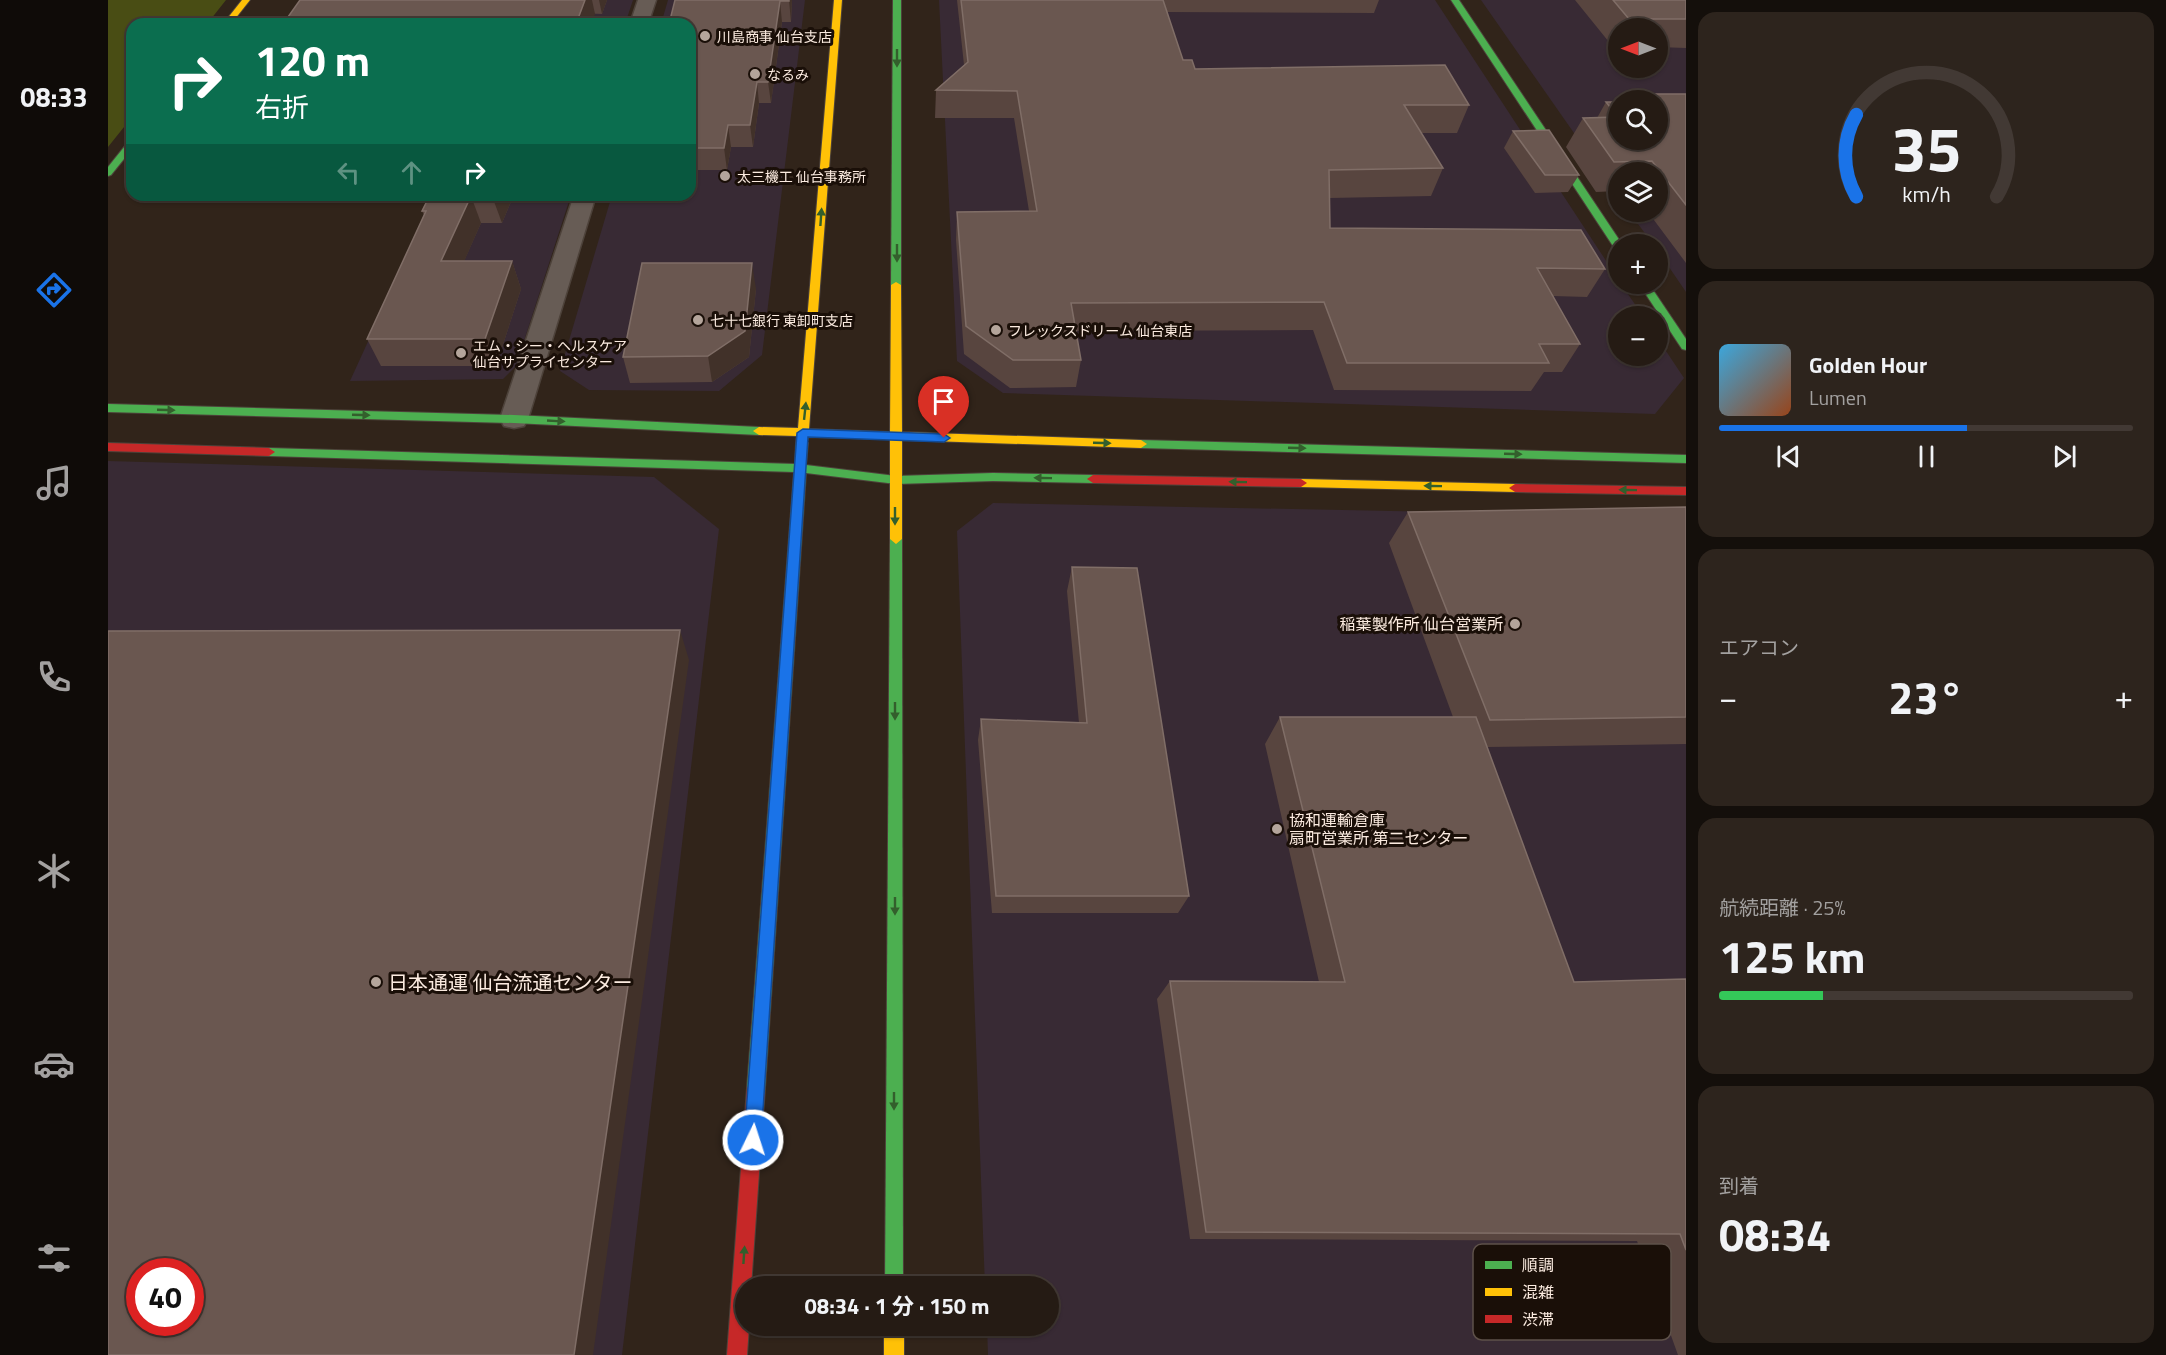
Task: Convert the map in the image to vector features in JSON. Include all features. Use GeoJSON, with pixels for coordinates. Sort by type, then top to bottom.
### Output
{"type":"FeatureCollection","features":[{"type":"Feature","properties":{"kind":"street"},"geometry":{"type":"LineString","coordinates":[[232,18],[246,0]]}},
{"type":"Feature","properties":{"kind":"street"},"geometry":{"type":"LineString","coordinates":[[641,18],[647,0]]}},
{"type":"Feature","properties":{"kind":"street"},"geometry":{"type":"LineString","coordinates":[[737,1355],[803,433],[838,0]]}},
{"type":"Feature","properties":{"kind":"street"},"geometry":{"type":"LineString","coordinates":[[894,1276],[897,0]]}},
{"type":"Feature","properties":{"kind":"street"},"geometry":{"type":"LineString","coordinates":[[1455,0],[1610,234]]}},
{"type":"Feature","properties":{"kind":"street"},"geometry":{"type":"LineString","coordinates":[[108,173],[126,150]]}},
{"type":"Feature","properties":{"kind":"street"},"geometry":{"type":"LineString","coordinates":[[514,419],[583,201]]}},
{"type":"Feature","properties":{"kind":"street"},"geometry":{"type":"LineString","coordinates":[[1651,294],[1686,347]]}},
{"type":"Feature","properties":{"kind":"street"},"geometry":{"type":"LineString","coordinates":[[108,408],[514,419],[897,437],[1686,459]]}},
{"type":"Feature","properties":{"kind":"street"},"geometry":{"type":"LineString","coordinates":[[108,447],[801,468],[896,480],[993,477],[1686,491]]}},
{"type":"Feature","properties":{"kind":"street"},"geometry":{"type":"LineString","coordinates":[[894,1336],[894,1355]]}},
{"type":"Feature","properties":{"kind":"shaded area"},"geometry":{"type":"Polygon","coordinates":[[[531,0],[633,0],[627,18],[522,18],[531,0]]]}},
{"type":"Feature","properties":{"kind":"shaded area"},"geometry":{"type":"Polygon","coordinates":[[[668,0],[805,0],[762,355],[719,391],[589,390],[560,371],[610,201],[696,201],[696,18],[663,18],[668,0]]]}},
{"type":"Feature","properties":{"kind":"shaded area"},"geometry":{"type":"Polygon","coordinates":[[[939,0],[1435,0],[1608,264],[1608,294],[1628,294],[1636,306],[1608,306],[1608,366],[1668,366],[1668,354],[1684,378],[1655,414],[1003,393],[957,361],[939,0]]]}},
{"type":"Feature","properties":{"kind":"shaded area"},"geometry":{"type":"Polygon","coordinates":[[[1481,0],[1686,0],[1686,292],[1668,266],[1668,234],[1646,234],[1636,222],[1668,222],[1668,162],[1608,162],[1608,182],[1481,0]]]}},
{"type":"Feature","properties":{"kind":"shaded area"},"geometry":{"type":"Polygon","coordinates":[[[432,201],[569,201],[516,366],[503,379],[350,381],[432,201]]]}},
{"type":"Feature","properties":{"kind":"shaded area","name":"日本通運 仙台流通センター"},"geometry":{"type":"Polygon","coordinates":[[[108,461],[654,477],[719,529],[622,1355],[108,1355],[108,461]]]}},
{"type":"Feature","properties":{"kind":"shaded area"},"geometry":{"type":"Polygon","coordinates":[[[993,503],[1686,517],[1686,1355],[988,1355],[987,1336],[1059,1336],[1059,1276],[985,1276],[957,531],[993,503]]]}},
{"type":"Feature","properties":{"kind":"green space"},"geometry":{"type":"Polygon","coordinates":[[[108,0],[226,0],[212,18],[126,18],[126,124],[108,147],[108,0]]]}},
{"type":"Feature","properties":{"kind":"building"},"geometry":{"type":"Polygon","coordinates":[[[300,0],[585,0],[578,18],[287,18],[300,0]]]}},
{"type":"Feature","properties":{"kind":"building"},"geometry":{"type":"Polygon","coordinates":[[[675,0],[789,0],[780,1],[768,82],[757,82],[750,125],[728,125],[724,148],[696,148],[696,18],[670,18],[675,0]]]}},
{"type":"Feature","properties":{"kind":"building"},"geometry":{"type":"Polygon","coordinates":[[[961,0],[1163,0],[1183,60],[1192,60],[1195,69],[1445,65],[1469,105],[1404,105],[1443,168],[1329,170],[1330,228],[1581,230],[1605,269],[1537,268],[1580,344],[1539,344],[1549,363],[1347,363],[1324,302],[1071,303],[1081,360],[1013,360],[966,326],[957,212],[1037,211],[1017,91],[936,90],[968,62],[961,0]]]}},
{"type":"Feature","properties":{"kind":"building"},"geometry":{"type":"Polygon","coordinates":[[[1613,0],[1686,0],[1686,19],[1628,18],[1613,0]]]}},
{"type":"Feature","properties":{"kind":"building"},"geometry":{"type":"Polygon","coordinates":[[[1668,94],[1686,94],[1686,205],[1668,182],[1668,162],[1614,162],[1583,118],[1608,117],[1608,150],[1668,150],[1668,94]]]}},
{"type":"Feature","properties":{"kind":"building"},"geometry":{"type":"Polygon","coordinates":[[[1549,130],[1579,175],[1545,175],[1513,131],[1549,130]]]}},
{"type":"Feature","properties":{"kind":"building"},"geometry":{"type":"Polygon","coordinates":[[[427,201],[469,201],[441,261],[512,261],[485,339],[367,339],[426,211],[422,211],[427,201]]]}},
{"type":"Feature","properties":{"kind":"building","name":"七十七銀行 東卸町支店"},"geometry":{"type":"Polygon","coordinates":[[[642,263],[752,263],[745,331],[708,356],[623,357],[642,263]]]}},
{"type":"Feature","properties":{"kind":"building"},"geometry":{"type":"Polygon","coordinates":[[[1686,507],[1686,717],[1490,720],[1408,512],[1686,507]]]}},
{"type":"Feature","properties":{"kind":"building"},"geometry":{"type":"Polygon","coordinates":[[[1072,567],[1137,568],[1189,896],[996,896],[981,719],[1087,723],[1072,567]]]}},
{"type":"Feature","properties":{"kind":"building","name":"日本通運 仙台流通センター"},"geometry":{"type":"Polygon","coordinates":[[[680,630],[574,1355],[108,1355],[108,631],[680,630]]]}},
{"type":"Feature","properties":{"kind":"building"},"geometry":{"type":"Polygon","coordinates":[[[1280,717],[1476,717],[1574,982],[1686,979],[1686,1250],[1680,1234],[1206,1232],[1170,981],[1345,982],[1280,717]]]}},
{"type":"Feature","properties":{"kind":"traffic: fast"},"geometry":{"type":"LineString","coordinates":[[896,285],[897,0]]}},
{"type":"Feature","properties":{"kind":"traffic: fast"},"geometry":{"type":"LineString","coordinates":[[1455,0],[1610,234]]}},
{"type":"Feature","properties":{"kind":"traffic: fast"},"geometry":{"type":"LineString","coordinates":[[108,173],[126,150]]}},
{"type":"Feature","properties":{"kind":"traffic: fast"},"geometry":{"type":"LineString","coordinates":[[1651,294],[1686,347]]}},
{"type":"Feature","properties":{"kind":"traffic: fast"},"geometry":{"type":"LineString","coordinates":[[108,408],[514,419],[759,431]]}},
{"type":"Feature","properties":{"kind":"traffic: fast"},"geometry":{"type":"LineString","coordinates":[[756,1088],[802,443]]}},
{"type":"Feature","properties":{"kind":"traffic: fast"},"geometry":{"type":"LineString","coordinates":[[1141,444],[1686,459]]}},
{"type":"Feature","properties":{"kind":"traffic: fast"},"geometry":{"type":"LineString","coordinates":[[269,452],[801,468],[896,480],[993,477],[1093,479]]}},
{"type":"Feature","properties":{"kind":"traffic: fast"},"geometry":{"type":"LineString","coordinates":[[894,1276],[896,539]]}},
{"type":"Feature","properties":{"kind":"traffic: slow"},"geometry":{"type":"LineString","coordinates":[[232,18],[246,0]]}},
{"type":"Feature","properties":{"kind":"traffic: slow"},"geometry":{"type":"LineString","coordinates":[[802,443],[838,0]]}},
{"type":"Feature","properties":{"kind":"traffic: slow"},"geometry":{"type":"LineString","coordinates":[[896,285],[896,539]]}},
{"type":"Feature","properties":{"kind":"traffic: slow"},"geometry":{"type":"LineString","coordinates":[[759,431],[1141,444]]}},
{"type":"Feature","properties":{"kind":"traffic: slow"},"geometry":{"type":"LineString","coordinates":[[1301,483],[1515,488]]}},
{"type":"Feature","properties":{"kind":"traffic: slow"},"geometry":{"type":"LineString","coordinates":[[894,1336],[894,1355]]}},
{"type":"Feature","properties":{"kind":"traffic: jam"},"geometry":{"type":"LineString","coordinates":[[108,447],[269,452]]}},
{"type":"Feature","properties":{"kind":"traffic: jam"},"geometry":{"type":"LineString","coordinates":[[1093,479],[1301,483]]}},
{"type":"Feature","properties":{"kind":"traffic: jam"},"geometry":{"type":"LineString","coordinates":[[1515,488],[1686,491]]}},
{"type":"Feature","properties":{"kind":"traffic: jam"},"geometry":{"type":"LineString","coordinates":[[737,1355],[756,1088]]}},
{"type":"Feature","properties":{"kind":"place","name":"川島商事 仙台支店"},"geometry":{"type":"Point","coordinates":[705,36]}},
{"type":"Feature","properties":{"kind":"place","name":"なるみ"},"geometry":{"type":"Point","coordinates":[755,74]}},
{"type":"Feature","properties":{"kind":"place","name":"太三機工 仙台事務所"},"geometry":{"type":"Point","coordinates":[725,176]}},
{"type":"Feature","properties":{"kind":"place","name":"七十七銀行 東卸町支店"},"geometry":{"type":"Point","coordinates":[698,320]}},
{"type":"Feature","properties":{"kind":"place","name":"フレックスドリーム 仙台東店"},"geometry":{"type":"Point","coordinates":[996,330]}},
{"type":"Feature","properties":{"kind":"place","name":"エム・シー・ヘルスケア 仙台サプライセンター"},"geometry":{"type":"Point","coordinates":[461,353]}},
{"type":"Feature","properties":{"kind":"place","name":"稲葉製作所 仙台営業所"},"geometry":{"type":"Point","coordinates":[1515,624]}},
{"type":"Feature","properties":{"kind":"place","name":"協和運輸倉庫 扇町営業所 第二センター"},"geometry":{"type":"Point","coordinates":[1277,829]}},
{"type":"Feature","properties":{"kind":"place","name":"日本通運 仙台流通センター"},"geometry":{"type":"Point","coordinates":[376,982]}},
{"type":"Feature","properties":{"kind":"route"},"geometry":{"type":"LineString","coordinates":[[753,1140],[803,433],[944,438]]}}]}
